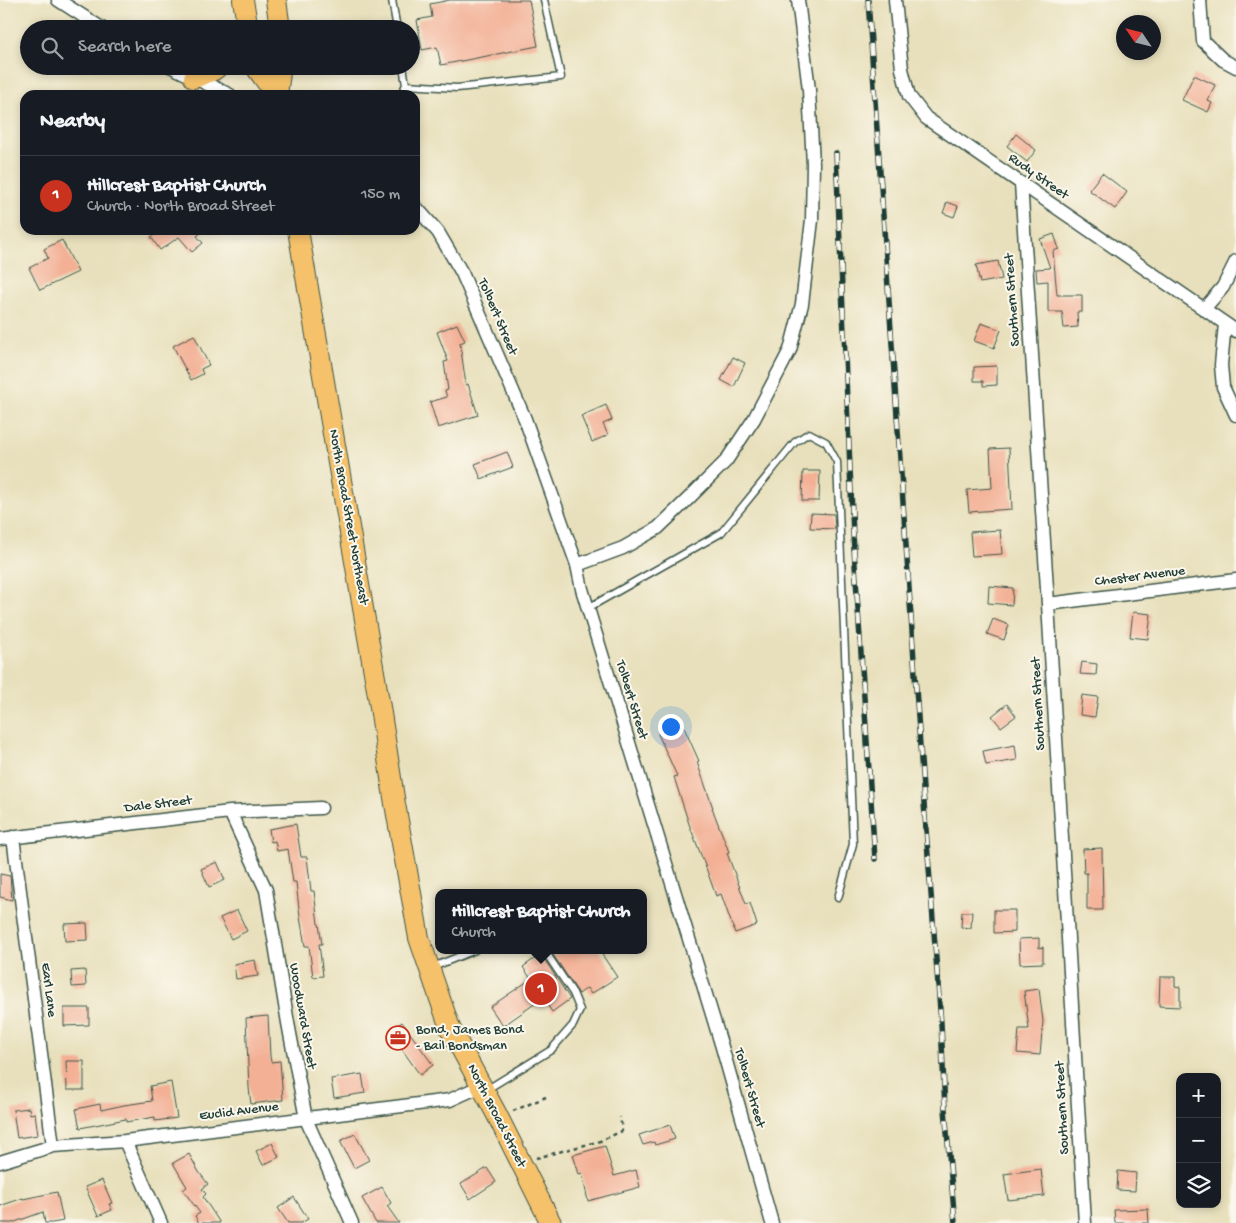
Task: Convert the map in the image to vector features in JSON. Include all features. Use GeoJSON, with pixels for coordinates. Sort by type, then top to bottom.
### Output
{"type":"FeatureCollection","features":[{"type":"Feature","properties":{"kind":"main road"},"geometry":{"type":"LineString","coordinates":[[242,0],[245,20]]}},
{"type":"Feature","properties":{"kind":"main road"},"geometry":{"type":"LineString","coordinates":[[276,0],[279,20]]}},
{"type":"Feature","properties":{"kind":"main road"},"geometry":{"type":"LineString","coordinates":[[194,78],[202,75]]}},
{"type":"Feature","properties":{"kind":"main road"},"geometry":{"type":"LineString","coordinates":[[262,75],[273,90]]}},
{"type":"Feature","properties":{"kind":"main road"},"geometry":{"type":"LineString","coordinates":[[278,90],[279,75]]}},
{"type":"Feature","properties":{"kind":"main road","name":"North Broad Street Northeast"},"geometry":{"type":"LineString","coordinates":[[299,235],[395,804]]}},
{"type":"Feature","properties":{"kind":"main road","name":"North Broad Street"},"geometry":{"type":"LineString","coordinates":[[395,804],[419,938],[450,1028],[498,1117],[551,1223]]}},
{"type":"Feature","properties":{"kind":"street"},"geometry":{"type":"LineString","coordinates":[[58,0],[89,20]]}},
{"type":"Feature","properties":{"kind":"street"},"geometry":{"type":"LineString","coordinates":[[577,565],[623,548],[658,528],[688,500],[726,461],[754,419],[790,350],[802,304],[812,220],[813,174],[808,90],[798,0]]}},
{"type":"Feature","properties":{"kind":"street","name":"Rudy Street"},"geometry":{"type":"LineString","coordinates":[[895,0],[902,69],[909,96],[926,118],[1231,328]]}},
{"type":"Feature","properties":{"kind":"street"},"geometry":{"type":"LineString","coordinates":[[1200,0],[1203,41],[1223,60],[1236,68]]}},
{"type":"Feature","properties":{"kind":"street"},"geometry":{"type":"LineString","coordinates":[[188,75],[219,90]]}},
{"type":"Feature","properties":{"kind":"street","name":"Southern Street"},"geometry":{"type":"LineString","coordinates":[[1021,183],[1085,1223]]}},
{"type":"Feature","properties":{"kind":"street","name":"Tolbert Street"},"geometry":{"type":"LineString","coordinates":[[420,212],[438,232],[462,272],[525,419],[577,565],[588,608],[722,1047],[772,1223]]}},
{"type":"Feature","properties":{"kind":"street"},"geometry":{"type":"LineString","coordinates":[[1204,310],[1223,287],[1236,261]]}},
{"type":"Feature","properties":{"kind":"street"},"geometry":{"type":"LineString","coordinates":[[1231,328],[1221,365],[1223,387],[1236,415]]}},
{"type":"Feature","properties":{"kind":"street","name":"Chester Avenue"},"geometry":{"type":"LineString","coordinates":[[1048,604],[1236,580]]}},
{"type":"Feature","properties":{"kind":"street","name":"Dale Street"},"geometry":{"type":"LineString","coordinates":[[0,839],[230,812],[321,808]]}},
{"type":"Feature","properties":{"kind":"street","name":"Woodward Street"},"geometry":{"type":"LineString","coordinates":[[230,812],[266,890],[306,1119],[352,1223]]}},
{"type":"Feature","properties":{"kind":"street","name":"Earl Lane"},"geometry":{"type":"LineString","coordinates":[[14,837],[53,1146]]}},
{"type":"Feature","properties":{"kind":"street","name":"Euclid Avenue"},"geometry":{"type":"LineString","coordinates":[[0,1162],[53,1146],[125,1142],[450,1100],[482,1088]]}},
{"type":"Feature","properties":{"kind":"street"},"geometry":{"type":"LineString","coordinates":[[125,1142],[161,1223]]}},
{"type":"Feature","properties":{"kind":"lane"},"geometry":{"type":"LineString","coordinates":[[392,0],[395,20]]}},
{"type":"Feature","properties":{"kind":"lane"},"geometry":{"type":"LineString","coordinates":[[406,85],[457,88],[561,77],[544,0]]}},
{"type":"Feature","properties":{"kind":"lane"},"geometry":{"type":"LineString","coordinates":[[403,90],[406,85],[404,75]]}},
{"type":"Feature","properties":{"kind":"lane"},"geometry":{"type":"LineString","coordinates":[[588,608],[721,533],[795,442],[809,434],[826,442],[837,462],[853,844],[838,898]]}},
{"type":"Feature","properties":{"kind":"lane"},"geometry":{"type":"LineString","coordinates":[[429,968],[464,954]]}},
{"type":"Feature","properties":{"kind":"lane"},"geometry":{"type":"LineString","coordinates":[[482,1088],[551,1050],[573,1025],[580,1010],[573,993],[547,954]]}},
{"type":"Feature","properties":{"kind":"path"},"geometry":{"type":"LineString","coordinates":[[498,1117],[546,1097]]}},
{"type":"Feature","properties":{"kind":"path"},"geometry":{"type":"LineString","coordinates":[[520,1163],[600,1140],[622,1130],[620,1118]]}},
{"type":"Feature","properties":{"kind":"building"},"geometry":{"type":"Polygon","coordinates":[[[450,0],[529,0],[538,46],[441,65],[437,47],[422,50],[420,20],[417,20],[432,17],[430,4],[450,0]]]}},
{"type":"Feature","properties":{"kind":"building"},"geometry":{"type":"Polygon","coordinates":[[[1194,75],[1215,85],[1208,101],[1212,103],[1208,112],[1182,100],[1194,75]]]}},
{"type":"Feature","properties":{"kind":"building"},"geometry":{"type":"Polygon","coordinates":[[[1016,134],[1036,150],[1027,162],[1007,146],[1016,134]]]}},
{"type":"Feature","properties":{"kind":"building"},"geometry":{"type":"Polygon","coordinates":[[[1102,173],[1127,192],[1115,209],[1089,190],[1102,173]]]}},
{"type":"Feature","properties":{"kind":"building"},"geometry":{"type":"Polygon","coordinates":[[[947,202],[958,206],[954,217],[943,213],[947,202]]]}},
{"type":"Feature","properties":{"kind":"building"},"geometry":{"type":"Polygon","coordinates":[[[1054,234],[1059,249],[1053,251],[1057,295],[1082,295],[1082,312],[1077,312],[1078,327],[1064,328],[1062,312],[1048,312],[1048,281],[1037,282],[1036,269],[1050,268],[1040,239],[1054,234]]]}},
{"type":"Feature","properties":{"kind":"building"},"geometry":{"type":"Polygon","coordinates":[[[154,235],[198,235],[197,236],[203,243],[192,252],[179,237],[160,250],[151,237],[154,235]]]}},
{"type":"Feature","properties":{"kind":"building"},"geometry":{"type":"Polygon","coordinates":[[[62,240],[78,272],[40,290],[29,268],[48,258],[44,249],[62,240]]]}},
{"type":"Feature","properties":{"kind":"building"},"geometry":{"type":"Polygon","coordinates":[[[998,261],[1002,279],[980,283],[976,265],[998,261]]]}},
{"type":"Feature","properties":{"kind":"building"},"geometry":{"type":"Polygon","coordinates":[[[981,323],[1001,330],[994,348],[974,341],[981,323]]]}},
{"type":"Feature","properties":{"kind":"building"},"geometry":{"type":"Polygon","coordinates":[[[457,324],[465,341],[460,343],[466,385],[468,384],[478,415],[438,428],[430,402],[447,397],[445,391],[448,390],[444,362],[448,361],[437,332],[457,324]]]}},
{"type":"Feature","properties":{"kind":"building"},"geometry":{"type":"Polygon","coordinates":[[[194,335],[209,365],[201,369],[203,374],[191,380],[173,346],[194,335]]]}},
{"type":"Feature","properties":{"kind":"building"},"geometry":{"type":"Polygon","coordinates":[[[733,357],[745,363],[734,387],[721,380],[733,357]]]}},
{"type":"Feature","properties":{"kind":"building"},"geometry":{"type":"Polygon","coordinates":[[[997,366],[997,385],[983,386],[983,381],[974,381],[974,367],[997,366]]]}},
{"type":"Feature","properties":{"kind":"building"},"geometry":{"type":"Polygon","coordinates":[[[606,405],[612,420],[603,424],[608,435],[592,442],[581,416],[606,405]]]}},
{"type":"Feature","properties":{"kind":"building"},"geometry":{"type":"Polygon","coordinates":[[[1009,448],[1012,509],[969,512],[967,490],[992,488],[990,449],[1009,448]]]}},
{"type":"Feature","properties":{"kind":"building"},"geometry":{"type":"Polygon","coordinates":[[[507,452],[513,467],[481,479],[475,464],[507,452]]]}},
{"type":"Feature","properties":{"kind":"building"},"geometry":{"type":"Polygon","coordinates":[[[803,471],[820,471],[819,501],[802,501],[803,471]]]}},
{"type":"Feature","properties":{"kind":"building"},"geometry":{"type":"Polygon","coordinates":[[[811,513],[834,514],[835,529],[810,528],[811,513]]]}},
{"type":"Feature","properties":{"kind":"building"},"geometry":{"type":"Polygon","coordinates":[[[1000,530],[1002,554],[972,556],[970,532],[1000,530]]]}},
{"type":"Feature","properties":{"kind":"building"},"geometry":{"type":"Polygon","coordinates":[[[989,586],[1013,588],[1012,605],[988,603],[989,586]]]}},
{"type":"Feature","properties":{"kind":"building"},"geometry":{"type":"Polygon","coordinates":[[[1133,612],[1151,614],[1148,639],[1130,637],[1133,612]]]}},
{"type":"Feature","properties":{"kind":"building"},"geometry":{"type":"Polygon","coordinates":[[[993,619],[1009,625],[1004,640],[987,634],[993,619]]]}},
{"type":"Feature","properties":{"kind":"building"},"geometry":{"type":"Polygon","coordinates":[[[1082,662],[1097,664],[1096,675],[1080,674],[1082,662]]]}},
{"type":"Feature","properties":{"kind":"building"},"geometry":{"type":"Polygon","coordinates":[[[1082,695],[1098,697],[1095,717],[1080,715],[1082,695]]]}},
{"type":"Feature","properties":{"kind":"building"},"geometry":{"type":"Polygon","coordinates":[[[1007,704],[1016,716],[1001,727],[992,716],[1007,704]]]}},
{"type":"Feature","properties":{"kind":"building"},"geometry":{"type":"Polygon","coordinates":[[[682,723],[699,761],[697,762],[712,808],[729,852],[727,853],[746,904],[750,903],[757,925],[735,933],[721,894],[716,896],[689,824],[674,777],[677,776],[658,734],[682,723]]]}},
{"type":"Feature","properties":{"kind":"building"},"geometry":{"type":"Polygon","coordinates":[[[1015,745],[1017,760],[986,765],[983,751],[1015,745]]]}},
{"type":"Feature","properties":{"kind":"building"},"geometry":{"type":"Polygon","coordinates":[[[296,824],[301,857],[307,857],[311,891],[314,891],[322,944],[319,944],[323,976],[313,977],[309,946],[305,946],[296,882],[293,882],[288,849],[277,851],[275,841],[271,842],[269,829],[296,824]]]}},
{"type":"Feature","properties":{"kind":"building"},"geometry":{"type":"Polygon","coordinates":[[[1102,848],[1103,910],[1087,910],[1087,873],[1084,873],[1083,849],[1102,848]]]}},
{"type":"Feature","properties":{"kind":"building"},"geometry":{"type":"Polygon","coordinates":[[[217,862],[225,880],[209,887],[201,869],[217,862]]]}},
{"type":"Feature","properties":{"kind":"building"},"geometry":{"type":"Polygon","coordinates":[[[0,874],[10,876],[12,900],[0,897],[0,874]]]}},
{"type":"Feature","properties":{"kind":"building"},"geometry":{"type":"Polygon","coordinates":[[[237,910],[247,931],[231,939],[220,918],[237,910]]]}},
{"type":"Feature","properties":{"kind":"building"},"geometry":{"type":"Polygon","coordinates":[[[994,910],[1015,910],[1015,932],[994,933],[994,910]]]}},
{"type":"Feature","properties":{"kind":"building"},"geometry":{"type":"Polygon","coordinates":[[[962,912],[972,912],[971,928],[961,927],[962,912]]]}},
{"type":"Feature","properties":{"kind":"building"},"geometry":{"type":"Polygon","coordinates":[[[87,923],[88,940],[65,941],[64,924],[87,923]]]}},
{"type":"Feature","properties":{"kind":"building"},"geometry":{"type":"Polygon","coordinates":[[[1039,938],[1039,948],[1043,947],[1043,963],[1020,964],[1019,939],[1039,938]]]}},
{"type":"Feature","properties":{"kind":"building"},"geometry":{"type":"Polygon","coordinates":[[[541,954],[570,999],[552,1012],[543,998],[503,1026],[490,1007],[531,979],[523,967],[541,954]]]}},
{"type":"Feature","properties":{"kind":"building"},"geometry":{"type":"Polygon","coordinates":[[[553,954],[602,954],[617,977],[591,994],[587,988],[579,994],[553,954]]]}},
{"type":"Feature","properties":{"kind":"building"},"geometry":{"type":"Polygon","coordinates":[[[255,960],[258,976],[236,979],[234,964],[255,960]]]}},
{"type":"Feature","properties":{"kind":"building"},"geometry":{"type":"Polygon","coordinates":[[[85,970],[86,986],[72,987],[71,971],[85,970]]]}},
{"type":"Feature","properties":{"kind":"building"},"geometry":{"type":"Polygon","coordinates":[[[1160,977],[1175,977],[1175,986],[1180,987],[1180,1007],[1159,1006],[1160,977]]]}},
{"type":"Feature","properties":{"kind":"building"},"geometry":{"type":"Polygon","coordinates":[[[1039,989],[1043,1021],[1040,1055],[1017,1053],[1019,1029],[1029,1029],[1024,991],[1039,989]]]}},
{"type":"Feature","properties":{"kind":"building"},"geometry":{"type":"Polygon","coordinates":[[[64,1008],[89,1008],[89,1025],[64,1026],[64,1008]]]}},
{"type":"Feature","properties":{"kind":"building"},"geometry":{"type":"Polygon","coordinates":[[[268,1016],[271,1062],[280,1061],[283,1100],[251,1104],[246,1018],[268,1016]]]}},
{"type":"Feature","properties":{"kind":"building"},"geometry":{"type":"Polygon","coordinates":[[[402,1022],[433,1065],[420,1075],[401,1048],[406,1045],[394,1028],[402,1022]]]}},
{"type":"Feature","properties":{"kind":"building"},"geometry":{"type":"Polygon","coordinates":[[[66,1061],[84,1061],[84,1090],[67,1090],[66,1061]]]}},
{"type":"Feature","properties":{"kind":"building"},"geometry":{"type":"Polygon","coordinates":[[[362,1074],[365,1093],[334,1098],[331,1079],[362,1074]]]}},
{"type":"Feature","properties":{"kind":"building"},"geometry":{"type":"Polygon","coordinates":[[[171,1082],[177,1118],[155,1121],[155,1117],[126,1122],[126,1119],[80,1128],[76,1109],[100,1104],[101,1110],[152,1101],[150,1086],[171,1082]]]}},
{"type":"Feature","properties":{"kind":"building"},"geometry":{"type":"Polygon","coordinates":[[[29,1108],[30,1114],[35,1113],[38,1135],[17,1138],[13,1110],[29,1108]]]}},
{"type":"Feature","properties":{"kind":"building"},"geometry":{"type":"Polygon","coordinates":[[[670,1125],[675,1139],[655,1145],[654,1142],[643,1145],[639,1135],[670,1125]]]}},
{"type":"Feature","properties":{"kind":"building"},"geometry":{"type":"Polygon","coordinates":[[[355,1134],[369,1160],[354,1168],[340,1141],[355,1134]]]}},
{"type":"Feature","properties":{"kind":"building"},"geometry":{"type":"Polygon","coordinates":[[[272,1143],[279,1157],[263,1165],[256,1151],[272,1143]]]}},
{"type":"Feature","properties":{"kind":"building"},"geometry":{"type":"Polygon","coordinates":[[[605,1146],[614,1176],[636,1170],[640,1187],[588,1201],[582,1173],[579,1174],[573,1155],[605,1146]]]}},
{"type":"Feature","properties":{"kind":"building"},"geometry":{"type":"Polygon","coordinates":[[[189,1154],[208,1184],[202,1189],[206,1194],[203,1197],[220,1223],[199,1223],[195,1216],[200,1213],[183,1190],[187,1187],[173,1163],[189,1154]]]}},
{"type":"Feature","properties":{"kind":"building"},"geometry":{"type":"Polygon","coordinates":[[[487,1168],[496,1182],[470,1199],[461,1184],[487,1168]]]}},
{"type":"Feature","properties":{"kind":"building"},"geometry":{"type":"Polygon","coordinates":[[[1041,1169],[1044,1196],[1008,1200],[1004,1174],[1041,1169]]]}},
{"type":"Feature","properties":{"kind":"building"},"geometry":{"type":"Polygon","coordinates":[[[1118,1171],[1136,1173],[1135,1191],[1117,1190],[1118,1171]]]}},
{"type":"Feature","properties":{"kind":"building"},"geometry":{"type":"Polygon","coordinates":[[[102,1180],[112,1203],[109,1204],[112,1210],[98,1216],[85,1187],[102,1180]]]}},
{"type":"Feature","properties":{"kind":"building"},"geometry":{"type":"Polygon","coordinates":[[[382,1187],[391,1203],[387,1206],[399,1223],[376,1223],[362,1198],[382,1187]]]}},
{"type":"Feature","properties":{"kind":"building"},"geometry":{"type":"Polygon","coordinates":[[[57,1192],[63,1221],[45,1223],[43,1212],[12,1223],[0,1223],[0,1206],[23,1198],[57,1192]]]}},
{"type":"Feature","properties":{"kind":"building"},"geometry":{"type":"Polygon","coordinates":[[[294,1197],[308,1219],[301,1223],[288,1223],[278,1208],[294,1197]]]}},
{"type":"Feature","properties":{"kind":"building"},"geometry":{"type":"Polygon","coordinates":[[[1148,1209],[1149,1223],[1115,1223],[1114,1210],[1148,1209]]]}},
{"type":"Feature","properties":{"kind":"railway"},"geometry":{"type":"LineString","coordinates":[[868,0],[941,1023],[945,1109],[955,1223]]}},
{"type":"Feature","properties":{"kind":"railway"},"geometry":{"type":"LineString","coordinates":[[836,153],[853,535],[875,859]]}},
{"type":"Feature","properties":{"kind":"place","name":"Hillcrest Baptist Church"},"geometry":{"type":"Point","coordinates":[541,989]}},
{"type":"Feature","properties":{"kind":"place","name":"Bond, James Bond - Bail Bondsman"},"geometry":{"type":"Point","coordinates":[398,1038]}}]}
